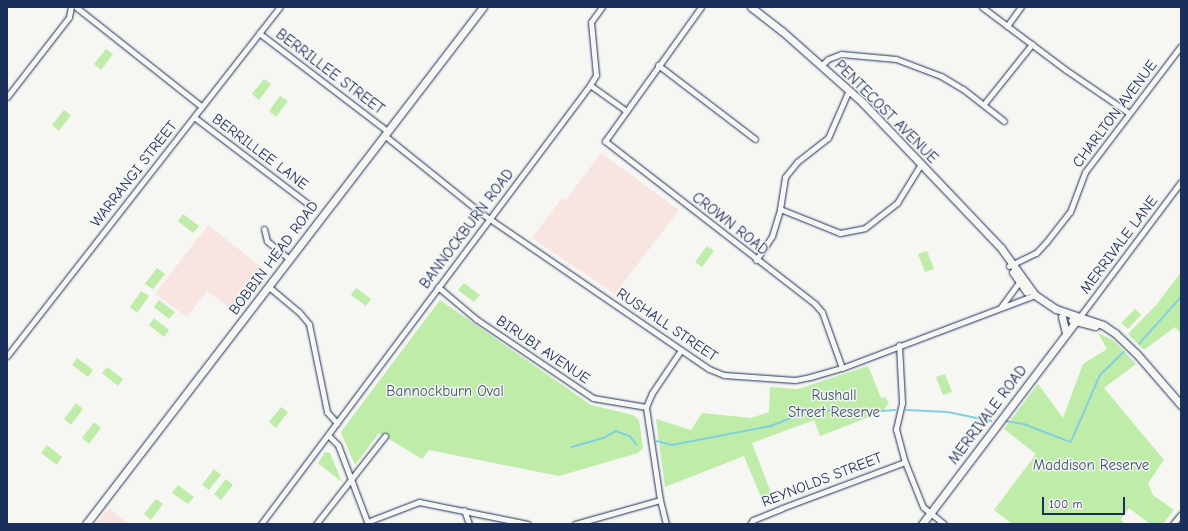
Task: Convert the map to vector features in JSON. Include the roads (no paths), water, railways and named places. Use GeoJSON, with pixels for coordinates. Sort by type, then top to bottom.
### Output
{"type":"FeatureCollection","features":[{"type":"Feature","properties":{"kind":"street"},"geometry":{"type":"LineString","coordinates":[[7,97],[69,17],[71,7]]}},
{"type":"Feature","properties":{"kind":"street"},"geometry":{"type":"LineString","coordinates":[[76,7],[201,106]]}},
{"type":"Feature","properties":{"kind":"street","name":"WARRANGI STREET"},"geometry":{"type":"LineString","coordinates":[[7,356],[194,117],[201,106],[280,7]]}},
{"type":"Feature","properties":{"kind":"street","name":"BOBBIN HEAD ROAD"},"geometry":{"type":"LineString","coordinates":[[86,524],[483,7]]}},
{"type":"Feature","properties":{"kind":"street"},"geometry":{"type":"LineString","coordinates":[[602,7],[591,22],[596,75],[590,85],[625,110],[701,7]]}},
{"type":"Feature","properties":{"kind":"street","name":"PENTECOST AVENUE"},"geometry":{"type":"LineString","coordinates":[[751,7],[822,65],[849,90],[996,243],[1033,296],[1056,310],[1107,329],[1129,345],[1181,405]]}},
{"type":"Feature","properties":{"kind":"street"},"geometry":{"type":"LineString","coordinates":[[982,7],[1129,113]]}},
{"type":"Feature","properties":{"kind":"street"},"geometry":{"type":"LineString","coordinates":[[1007,26],[1021,7]]}},
{"type":"Feature","properties":{"kind":"street","name":"BERRILLEE STREET"},"geometry":{"type":"LineString","coordinates":[[259,33],[385,133]]}},
{"type":"Feature","properties":{"kind":"street"},"geometry":{"type":"LineString","coordinates":[[984,104],[1032,44]]}},
{"type":"Feature","properties":{"kind":"street","name":"CHARLTON AVENUE"},"geometry":{"type":"LineString","coordinates":[[1010,265],[1039,251],[1066,216],[1085,172],[1181,46]]}},
{"type":"Feature","properties":{"kind":"street"},"geometry":{"type":"LineString","coordinates":[[822,65],[828,59],[841,54],[896,59],[940,76],[984,104],[1004,121]]}},
{"type":"Feature","properties":{"kind":"street"},"geometry":{"type":"LineString","coordinates":[[658,65],[755,139]]}},
{"type":"Feature","properties":{"kind":"street","name":"BANNOCKBURN ROAD"},"geometry":{"type":"LineString","coordinates":[[261,524],[590,85]]}},
{"type":"Feature","properties":{"kind":"street"},"geometry":{"type":"LineString","coordinates":[[756,260],[772,236],[780,209],[783,184],[788,172],[797,162],[828,138],[849,90]]}},
{"type":"Feature","properties":{"kind":"street","name":"CROWN ROAD"},"geometry":{"type":"LineString","coordinates":[[625,110],[605,141],[609,146],[815,304],[822,312],[842,368]]}},
{"type":"Feature","properties":{"kind":"street","name":"BERRILLEE LANE"},"geometry":{"type":"LineString","coordinates":[[194,117],[312,207]]}},
{"type":"Feature","properties":{"kind":"street","name":"RUSHALL STREET"},"geometry":{"type":"LineString","coordinates":[[385,133],[481,213],[709,369],[724,375],[795,380],[842,368],[899,345],[1033,296]]}},
{"type":"Feature","properties":{"kind":"street"},"geometry":{"type":"LineString","coordinates":[[780,209],[840,234],[865,228],[897,203],[921,164]]}},
{"type":"Feature","properties":{"kind":"street","name":"MERRIVALE LANE"},"geometry":{"type":"LineString","coordinates":[[1078,319],[1181,182]]}},
{"type":"Feature","properties":{"kind":"street"},"geometry":{"type":"LineString","coordinates":[[264,229],[267,241],[289,259]]}},
{"type":"Feature","properties":{"kind":"street","name":"PENTECOST AVENUE"},"geometry":{"type":"LineString","coordinates":[[1010,265],[1019,282],[1033,296],[1062,317],[1078,319]]}},
{"type":"Feature","properties":{"kind":"street"},"geometry":{"type":"LineString","coordinates":[[1000,307],[1019,282]]}},
{"type":"Feature","properties":{"kind":"street"},"geometry":{"type":"LineString","coordinates":[[269,287],[299,312],[309,324],[327,412],[337,423]]}},
{"type":"Feature","properties":{"kind":"street","name":"BIRUBI AVENUE"},"geometry":{"type":"LineString","coordinates":[[438,287],[476,319],[593,398],[646,407]]}},
{"type":"Feature","properties":{"kind":"street"},"geometry":{"type":"LineString","coordinates":[[1062,317],[1066,333]]}},
{"type":"Feature","properties":{"kind":"street","name":"MERRIVALE ROAD"},"geometry":{"type":"LineString","coordinates":[[922,524],[1078,319]]}},
{"type":"Feature","properties":{"kind":"street"},"geometry":{"type":"LineString","coordinates":[[899,345],[902,403],[896,429],[905,462],[923,507],[944,524]]}},
{"type":"Feature","properties":{"kind":"street"},"geometry":{"type":"LineString","coordinates":[[666,524],[660,500],[646,407],[652,393],[681,350]]}},
{"type":"Feature","properties":{"kind":"street"},"geometry":{"type":"LineString","coordinates":[[328,435],[338,445],[368,523],[413,502],[464,510],[528,524]]}},
{"type":"Feature","properties":{"kind":"street"},"geometry":{"type":"LineString","coordinates":[[316,524],[350,478],[384,436]]}},
{"type":"Feature","properties":{"kind":"street","name":"REYNOLDS STREET"},"geometry":{"type":"LineString","coordinates":[[750,524],[753,520],[782,508],[905,462]]}},
{"type":"Feature","properties":{"kind":"street"},"geometry":{"type":"LineString","coordinates":[[575,524],[660,500]]}},
{"type":"Feature","properties":{"kind":"street"},"geometry":{"type":"LineString","coordinates":[[464,510],[469,524]]}},
{"type":"Feature","properties":{"kind":"street"},"geometry":{"type":"LineString","coordinates":[[1173,524],[1181,514]]}},
{"type":"Feature","properties":{"kind":"waterway"},"geometry":{"type":"LineString","coordinates":[[1139,344],[1181,297]]}},
{"type":"Feature","properties":{"kind":"waterway"},"geometry":{"type":"LineString","coordinates":[[1005,421],[1024,424],[1071,442],[1100,375],[1124,352]]}},
{"type":"Feature","properties":{"kind":"waterway"},"geometry":{"type":"LineString","coordinates":[[657,441],[672,445],[771,426],[811,410],[868,412],[895,410]]}},
{"type":"Feature","properties":{"kind":"waterway"},"geometry":{"type":"LineString","coordinates":[[906,410],[948,412],[991,421]]}},
{"type":"Feature","properties":{"kind":"waterway"},"geometry":{"type":"LineString","coordinates":[[572,447],[604,438],[616,431],[630,436],[637,445]]}},
{"type":"Feature","properties":{"kind":"park label","name":"Bannockburn Oval"},"geometry":{"type":"Point","coordinates":[445,392]}},
{"type":"Feature","properties":{"kind":"park label","name":"Rushall Street Reserve"},"geometry":{"type":"Point","coordinates":[834,404]}},
{"type":"Feature","properties":{"kind":"park label","name":"Maddison Reserve"},"geometry":{"type":"Point","coordinates":[1091,466]}}]}
